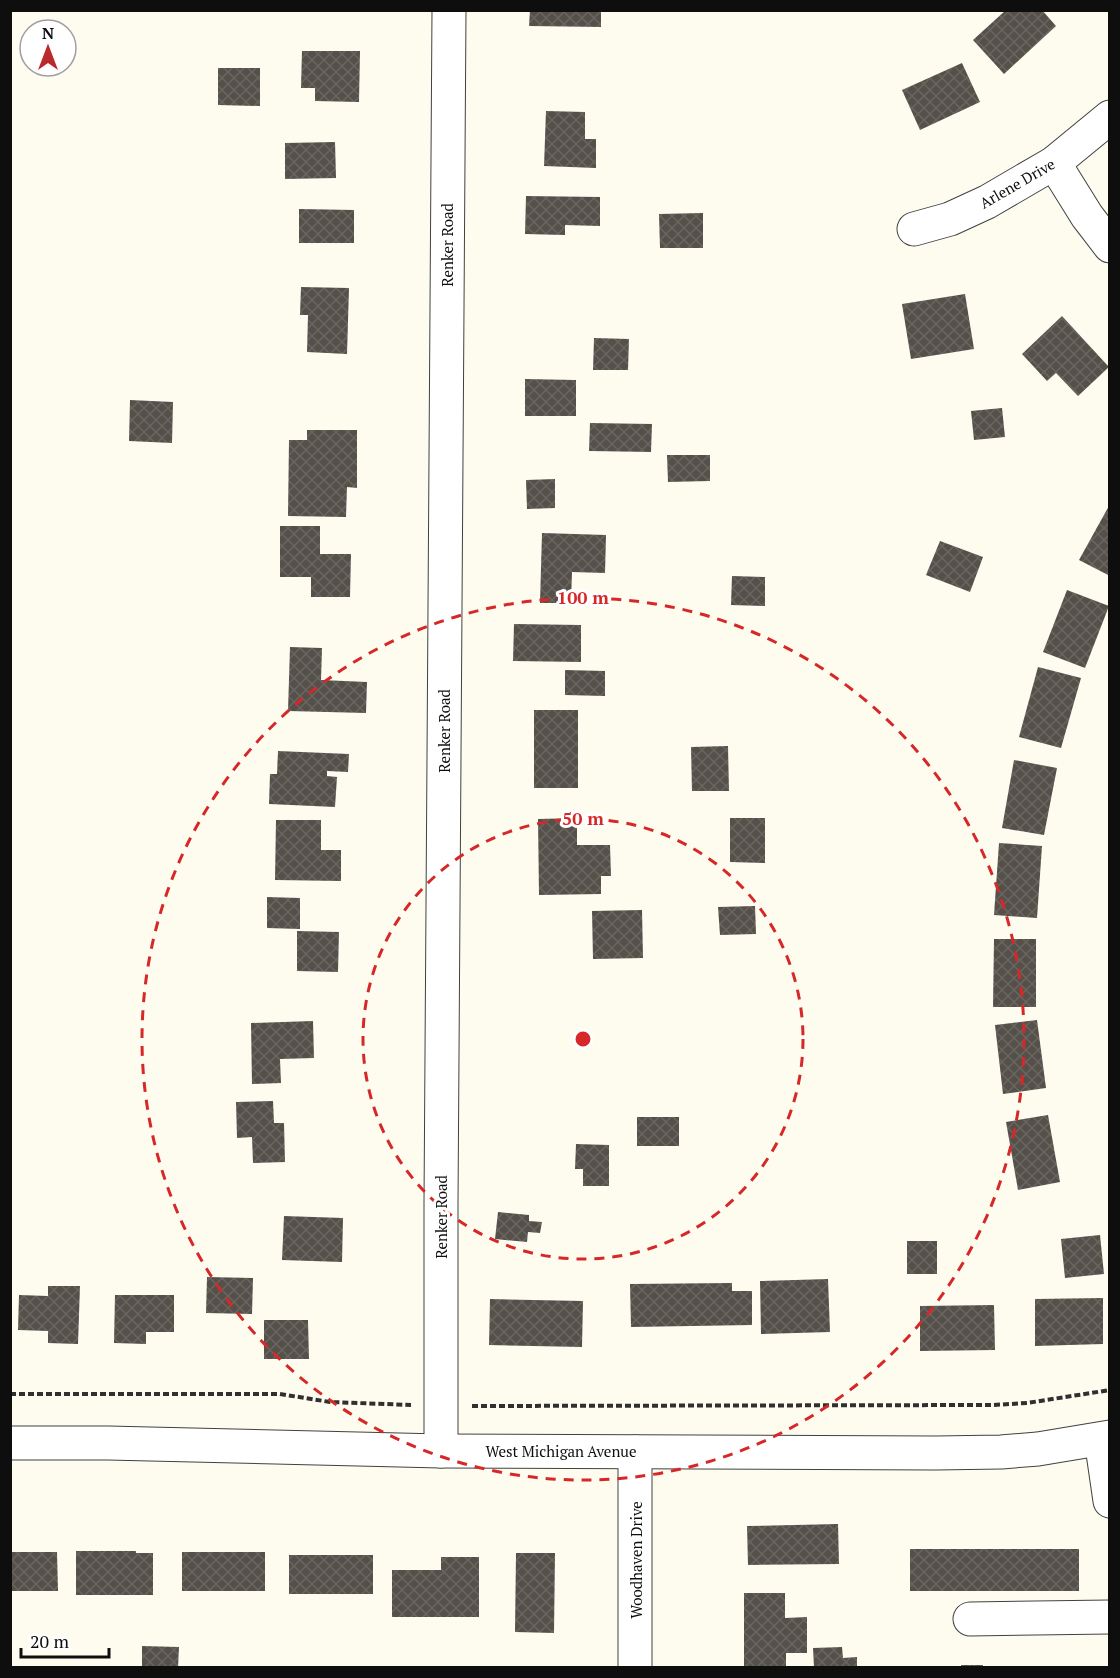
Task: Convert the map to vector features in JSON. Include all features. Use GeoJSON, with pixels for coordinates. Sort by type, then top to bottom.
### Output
{"type":"FeatureCollection","features":[{"type":"Feature","properties":{"kind":"street","name":"Renker Road"},"geometry":{"type":"LineString","coordinates":[[441,1450],[449,10]]}},
{"type":"Feature","properties":{"kind":"street","name":"Arlene Drive"},"geometry":{"type":"LineString","coordinates":[[914,229],[950,219],[987,202],[1054,163],[1110,117]]}},
{"type":"Feature","properties":{"kind":"street"},"geometry":{"type":"LineString","coordinates":[[1054,163],[1087,216],[1110,246]]}},
{"type":"Feature","properties":{"kind":"street"},"geometry":{"type":"LineString","coordinates":[[1106,1438],[1110,1501]]}},
{"type":"Feature","properties":{"kind":"street","name":"West Michigan Avenue"},"geometry":{"type":"LineString","coordinates":[[10,1443],[441,1450],[936,1454],[1038,1449],[1106,1438]]}},
{"type":"Feature","properties":{"kind":"street","name":"Woodhaven Drive"},"geometry":{"type":"LineString","coordinates":[[635,1452],[635,1668]]}},
{"type":"Feature","properties":{"kind":"street"},"geometry":{"type":"LineString","coordinates":[[970,1619],[1110,1617]]}},
{"type":"Feature","properties":{"kind":"path"},"geometry":{"type":"LineString","coordinates":[[10,1394],[279,1394],[330,1402],[442,1406],[982,1405],[1027,1402],[1110,1390]]}},
{"type":"Feature","properties":{"kind":"building"},"geometry":{"type":"Polygon","coordinates":[[[530,10],[601,10],[601,27],[529,26],[530,10]]]}},
{"type":"Feature","properties":{"kind":"building"},"geometry":{"type":"Polygon","coordinates":[[[1006,10],[1042,10],[1056,26],[1004,74],[973,40],[1006,10]]]}},
{"type":"Feature","properties":{"kind":"building"},"geometry":{"type":"Polygon","coordinates":[[[302,51],[360,51],[359,102],[315,101],[315,88],[301,88],[302,51]]]}},
{"type":"Feature","properties":{"kind":"building"},"geometry":{"type":"Polygon","coordinates":[[[962,63],[980,102],[920,130],[902,90],[962,63]]]}},
{"type":"Feature","properties":{"kind":"building"},"geometry":{"type":"Polygon","coordinates":[[[218,68],[260,68],[260,106],[218,105],[218,68]]]}},
{"type":"Feature","properties":{"kind":"building"},"geometry":{"type":"Polygon","coordinates":[[[546,111],[585,112],[585,139],[596,139],[596,168],[544,166],[546,111]]]}},
{"type":"Feature","properties":{"kind":"building"},"geometry":{"type":"Polygon","coordinates":[[[335,142],[336,178],[285,179],[285,143],[335,142]]]}},
{"type":"Feature","properties":{"kind":"building"},"geometry":{"type":"Polygon","coordinates":[[[526,196],[600,197],[600,226],[565,225],[565,235],[525,234],[526,196]]]}},
{"type":"Feature","properties":{"kind":"building"},"geometry":{"type":"Polygon","coordinates":[[[299,209],[354,210],[354,243],[299,243],[299,209]]]}},
{"type":"Feature","properties":{"kind":"building"},"geometry":{"type":"Polygon","coordinates":[[[703,213],[703,248],[660,248],[659,214],[703,213]]]}},
{"type":"Feature","properties":{"kind":"building"},"geometry":{"type":"Polygon","coordinates":[[[301,287],[349,288],[347,354],[307,352],[308,315],[300,315],[301,287]]]}},
{"type":"Feature","properties":{"kind":"building"},"geometry":{"type":"Polygon","coordinates":[[[965,294],[974,349],[911,359],[902,304],[965,294]]]}},
{"type":"Feature","properties":{"kind":"building"},"geometry":{"type":"Polygon","coordinates":[[[1062,316],[1109,367],[1078,396],[1056,373],[1047,381],[1022,354],[1062,316]]]}},
{"type":"Feature","properties":{"kind":"building"},"geometry":{"type":"Polygon","coordinates":[[[594,338],[629,339],[628,370],[593,370],[594,338]]]}},
{"type":"Feature","properties":{"kind":"building"},"geometry":{"type":"Polygon","coordinates":[[[525,379],[576,380],[576,416],[525,416],[525,379]]]}},
{"type":"Feature","properties":{"kind":"building"},"geometry":{"type":"Polygon","coordinates":[[[130,400],[173,402],[172,443],[129,441],[130,400]]]}},
{"type":"Feature","properties":{"kind":"building"},"geometry":{"type":"Polygon","coordinates":[[[1002,408],[1005,437],[974,440],[971,411],[1002,408]]]}},
{"type":"Feature","properties":{"kind":"building"},"geometry":{"type":"Polygon","coordinates":[[[590,423],[652,424],[651,452],[589,451],[590,423]]]}},
{"type":"Feature","properties":{"kind":"building"},"geometry":{"type":"Polygon","coordinates":[[[307,430],[357,430],[357,488],[347,487],[346,517],[288,516],[289,440],[307,440],[307,430]]]}},
{"type":"Feature","properties":{"kind":"building"},"geometry":{"type":"Polygon","coordinates":[[[667,455],[710,455],[710,481],[668,482],[667,455]]]}},
{"type":"Feature","properties":{"kind":"building"},"geometry":{"type":"Polygon","coordinates":[[[555,479],[555,508],[527,509],[526,480],[555,479]]]}},
{"type":"Feature","properties":{"kind":"building"},"geometry":{"type":"Polygon","coordinates":[[[1110,504],[1110,576],[1079,560],[1110,504]]]}},
{"type":"Feature","properties":{"kind":"building"},"geometry":{"type":"Polygon","coordinates":[[[280,526],[320,526],[320,554],[351,554],[350,597],[311,597],[311,577],[280,577],[280,526]]]}},
{"type":"Feature","properties":{"kind":"building"},"geometry":{"type":"Polygon","coordinates":[[[542,533],[606,535],[605,573],[572,572],[571,603],[540,603],[542,533]]]}},
{"type":"Feature","properties":{"kind":"building"},"geometry":{"type":"Polygon","coordinates":[[[940,541],[983,557],[970,592],[926,575],[940,541]]]}},
{"type":"Feature","properties":{"kind":"building"},"geometry":{"type":"Polygon","coordinates":[[[732,576],[765,577],[765,606],[731,605],[732,576]]]}},
{"type":"Feature","properties":{"kind":"building"},"geometry":{"type":"Polygon","coordinates":[[[1067,590],[1109,606],[1085,668],[1043,652],[1067,590]]]}},
{"type":"Feature","properties":{"kind":"building"},"geometry":{"type":"Polygon","coordinates":[[[514,624],[581,625],[581,662],[513,661],[514,624]]]}},
{"type":"Feature","properties":{"kind":"building"},"geometry":{"type":"Polygon","coordinates":[[[290,647],[322,648],[321,680],[367,682],[366,713],[288,711],[290,647]]]}},
{"type":"Feature","properties":{"kind":"building"},"geometry":{"type":"Polygon","coordinates":[[[1038,667],[1081,678],[1061,748],[1019,737],[1038,667]]]}},
{"type":"Feature","properties":{"kind":"building"},"geometry":{"type":"Polygon","coordinates":[[[565,670],[605,671],[605,696],[565,695],[565,670]]]}},
{"type":"Feature","properties":{"kind":"building"},"geometry":{"type":"Polygon","coordinates":[[[534,710],[578,710],[578,788],[534,788],[534,710]]]}},
{"type":"Feature","properties":{"kind":"building"},"geometry":{"type":"Polygon","coordinates":[[[728,746],[729,791],[692,791],[691,747],[728,746]]]}},
{"type":"Feature","properties":{"kind":"building"},"geometry":{"type":"Polygon","coordinates":[[[278,751],[349,754],[348,772],[327,771],[327,776],[337,777],[335,807],[269,804],[270,774],[277,774],[278,751]]]}},
{"type":"Feature","properties":{"kind":"building"},"geometry":{"type":"Polygon","coordinates":[[[1014,760],[1057,768],[1044,835],[1002,828],[1014,760]]]}},
{"type":"Feature","properties":{"kind":"building"},"geometry":{"type":"Polygon","coordinates":[[[577,818],[577,845],[610,845],[611,876],[601,876],[601,894],[539,895],[538,819],[577,818]]]}},
{"type":"Feature","properties":{"kind":"building"},"geometry":{"type":"Polygon","coordinates":[[[730,818],[765,818],[765,863],[730,862],[730,818]]]}},
{"type":"Feature","properties":{"kind":"building"},"geometry":{"type":"Polygon","coordinates":[[[276,820],[321,820],[321,850],[341,850],[341,881],[275,880],[276,820]]]}},
{"type":"Feature","properties":{"kind":"building"},"geometry":{"type":"Polygon","coordinates":[[[999,843],[1042,846],[1037,918],[994,915],[999,843]]]}},
{"type":"Feature","properties":{"kind":"building"},"geometry":{"type":"Polygon","coordinates":[[[267,897],[300,898],[300,929],[267,928],[267,897]]]}},
{"type":"Feature","properties":{"kind":"building"},"geometry":{"type":"Polygon","coordinates":[[[755,906],[756,934],[720,935],[718,907],[755,906]]]}},
{"type":"Feature","properties":{"kind":"building"},"geometry":{"type":"Polygon","coordinates":[[[642,910],[643,958],[593,959],[592,911],[642,910]]]}},
{"type":"Feature","properties":{"kind":"building"},"geometry":{"type":"Polygon","coordinates":[[[297,931],[339,932],[338,972],[297,971],[297,931]]]}},
{"type":"Feature","properties":{"kind":"building"},"geometry":{"type":"Polygon","coordinates":[[[994,939],[1036,939],[1036,1007],[993,1007],[994,939]]]}},
{"type":"Feature","properties":{"kind":"building"},"geometry":{"type":"Polygon","coordinates":[[[1037,1020],[1046,1088],[1003,1094],[995,1025],[1037,1020]]]}},
{"type":"Feature","properties":{"kind":"building"},"geometry":{"type":"Polygon","coordinates":[[[313,1021],[314,1058],[280,1059],[281,1083],[252,1084],[251,1023],[313,1021]]]}},
{"type":"Feature","properties":{"kind":"building"},"geometry":{"type":"Polygon","coordinates":[[[273,1101],[274,1123],[284,1123],[285,1162],[253,1163],[252,1137],[237,1138],[236,1102],[273,1101]]]}},
{"type":"Feature","properties":{"kind":"building"},"geometry":{"type":"Polygon","coordinates":[[[1048,1115],[1060,1182],[1018,1190],[1006,1122],[1048,1115]]]}},
{"type":"Feature","properties":{"kind":"building"},"geometry":{"type":"Polygon","coordinates":[[[637,1117],[679,1117],[679,1146],[637,1146],[637,1117]]]}},
{"type":"Feature","properties":{"kind":"building"},"geometry":{"type":"Polygon","coordinates":[[[576,1144],[609,1145],[609,1186],[583,1186],[583,1169],[575,1169],[576,1144]]]}},
{"type":"Feature","properties":{"kind":"building"},"geometry":{"type":"Polygon","coordinates":[[[498,1212],[529,1215],[529,1221],[542,1222],[540,1233],[528,1232],[527,1242],[495,1239],[498,1212]]]}},
{"type":"Feature","properties":{"kind":"building"},"geometry":{"type":"Polygon","coordinates":[[[284,1216],[343,1218],[342,1262],[282,1260],[284,1216]]]}},
{"type":"Feature","properties":{"kind":"building"},"geometry":{"type":"Polygon","coordinates":[[[1100,1235],[1104,1274],[1065,1278],[1061,1239],[1100,1235]]]}},
{"type":"Feature","properties":{"kind":"building"},"geometry":{"type":"Polygon","coordinates":[[[907,1241],[937,1241],[937,1274],[907,1274],[907,1241]]]}},
{"type":"Feature","properties":{"kind":"building"},"geometry":{"type":"Polygon","coordinates":[[[207,1277],[253,1278],[252,1314],[206,1313],[207,1277]]]}},
{"type":"Feature","properties":{"kind":"building"},"geometry":{"type":"Polygon","coordinates":[[[828,1279],[830,1332],[761,1334],[760,1281],[828,1279]]]}},
{"type":"Feature","properties":{"kind":"building"},"geometry":{"type":"Polygon","coordinates":[[[732,1283],[732,1291],[752,1291],[752,1325],[631,1327],[630,1284],[732,1283]]]}},
{"type":"Feature","properties":{"kind":"building"},"geometry":{"type":"Polygon","coordinates":[[[48,1286],[80,1286],[78,1344],[48,1343],[48,1331],[18,1330],[19,1295],[48,1296],[48,1286]]]}},
{"type":"Feature","properties":{"kind":"building"},"geometry":{"type":"Polygon","coordinates":[[[115,1295],[174,1295],[174,1332],[146,1332],[146,1344],[114,1343],[115,1295]]]}},
{"type":"Feature","properties":{"kind":"building"},"geometry":{"type":"Polygon","coordinates":[[[1103,1298],[1103,1344],[1035,1346],[1035,1299],[1103,1298]]]}},
{"type":"Feature","properties":{"kind":"building"},"geometry":{"type":"Polygon","coordinates":[[[490,1299],[583,1301],[582,1347],[489,1345],[490,1299]]]}},
{"type":"Feature","properties":{"kind":"building"},"geometry":{"type":"Polygon","coordinates":[[[994,1305],[995,1350],[920,1351],[920,1306],[994,1305]]]}},
{"type":"Feature","properties":{"kind":"building"},"geometry":{"type":"Polygon","coordinates":[[[264,1320],[308,1320],[309,1359],[264,1359],[264,1320]]]}},
{"type":"Feature","properties":{"kind":"building"},"geometry":{"type":"Polygon","coordinates":[[[838,1524],[839,1564],[748,1565],[747,1526],[838,1524]]]}},
{"type":"Feature","properties":{"kind":"building"},"geometry":{"type":"Polygon","coordinates":[[[910,1549],[1079,1549],[1079,1591],[910,1591],[910,1549]]]}},
{"type":"Feature","properties":{"kind":"building"},"geometry":{"type":"Polygon","coordinates":[[[76,1551],[153,1553],[153,1595],[76,1595],[76,1551]]]}},
{"type":"Feature","properties":{"kind":"building"},"geometry":{"type":"Polygon","coordinates":[[[10,1552],[57,1552],[58,1591],[10,1591],[10,1552]]]}},
{"type":"Feature","properties":{"kind":"building"},"geometry":{"type":"Polygon","coordinates":[[[182,1552],[265,1552],[265,1591],[182,1591],[182,1552]]]}},
{"type":"Feature","properties":{"kind":"building"},"geometry":{"type":"Polygon","coordinates":[[[516,1553],[555,1553],[554,1633],[515,1632],[516,1553]]]}},
{"type":"Feature","properties":{"kind":"building"},"geometry":{"type":"Polygon","coordinates":[[[289,1555],[373,1555],[373,1594],[289,1594],[289,1555]]]}},
{"type":"Feature","properties":{"kind":"building"},"geometry":{"type":"Polygon","coordinates":[[[441,1557],[479,1557],[479,1617],[392,1617],[392,1570],[441,1570],[441,1557]]]}},
{"type":"Feature","properties":{"kind":"building"},"geometry":{"type":"Polygon","coordinates":[[[744,1593],[785,1593],[785,1618],[807,1617],[807,1653],[786,1653],[786,1666],[744,1666],[744,1593]]]}},
{"type":"Feature","properties":{"kind":"building"},"geometry":{"type":"Polygon","coordinates":[[[142,1646],[179,1647],[178,1668],[142,1668],[142,1646]]]}},
{"type":"Feature","properties":{"kind":"building"},"geometry":{"type":"Polygon","coordinates":[[[842,1647],[843,1658],[857,1657],[857,1668],[814,1668],[813,1648],[842,1647]]]}},
{"type":"Feature","properties":{"kind":"building"},"geometry":{"type":"Polygon","coordinates":[[[961,1665],[983,1665],[983,1668],[961,1668],[961,1665]]]}}]}
